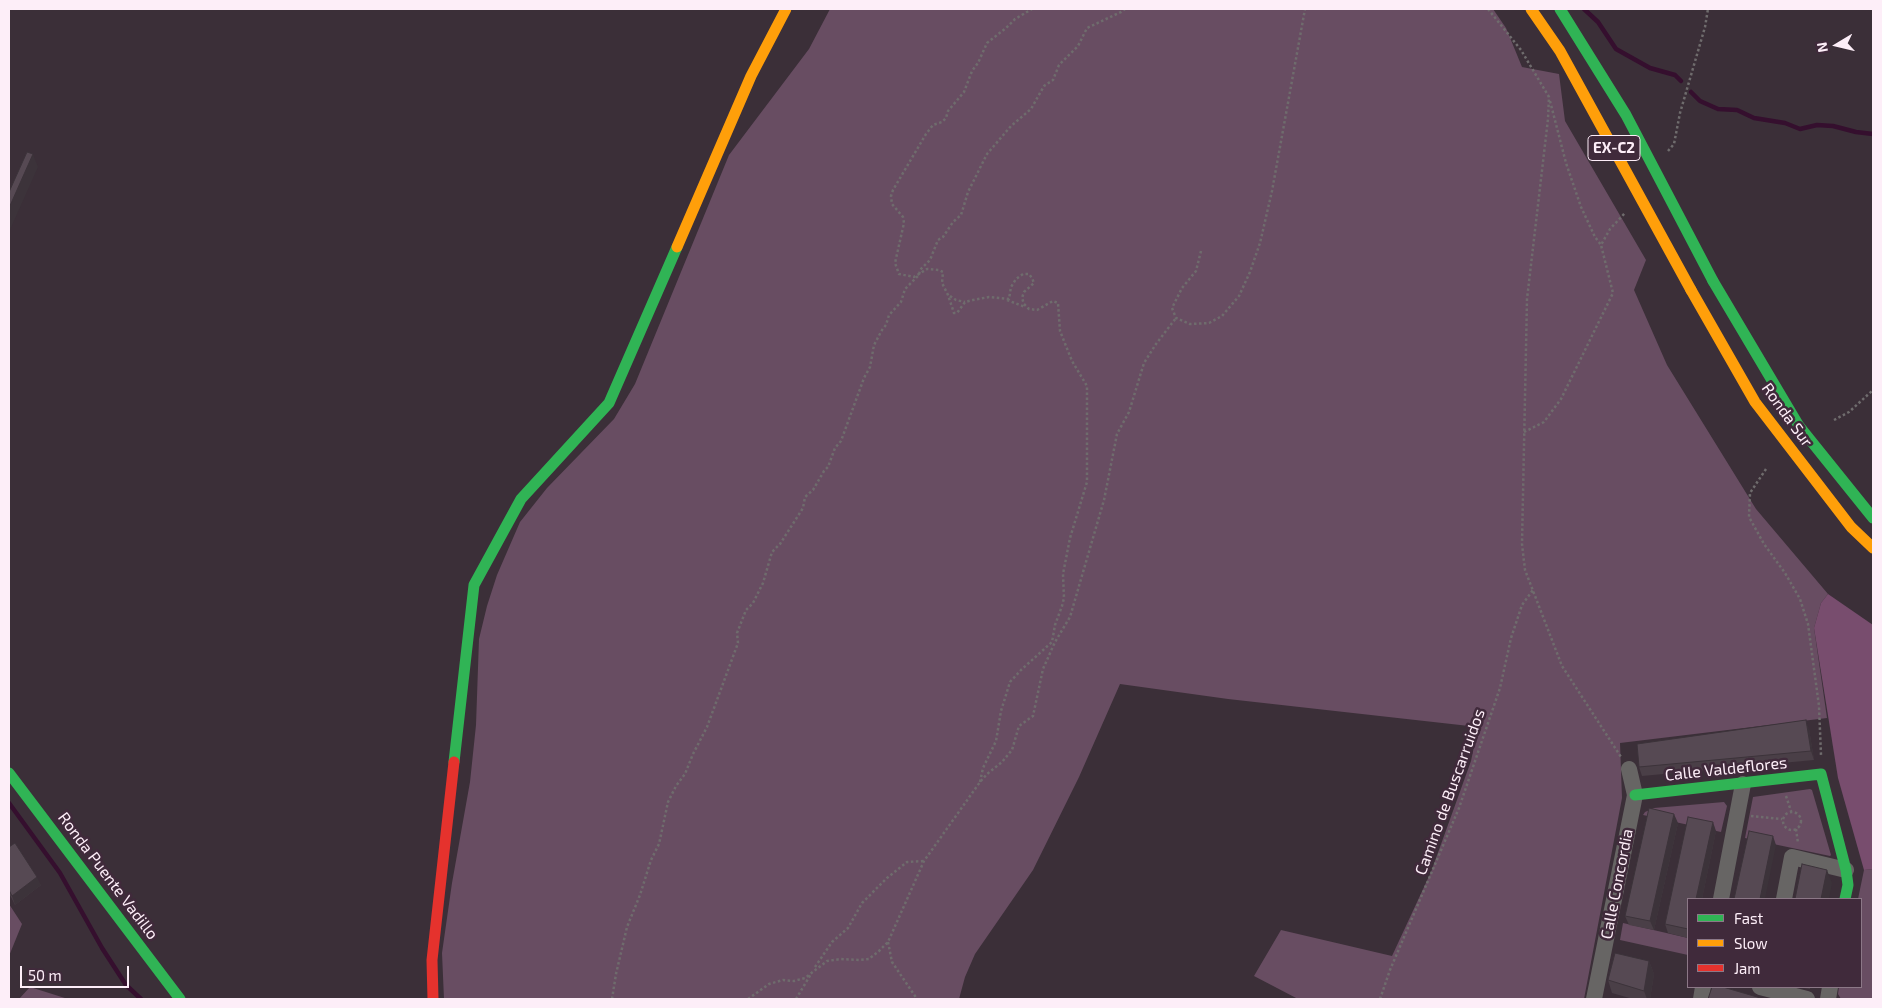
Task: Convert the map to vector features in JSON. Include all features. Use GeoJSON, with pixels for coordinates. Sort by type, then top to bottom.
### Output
{"type":"FeatureCollection","features":[{"type":"Feature","properties":{"kind":"main road"},"geometry":{"type":"LineString","coordinates":[[433,999],[432,960],[474,585],[521,499],[610,403],[751,76],[786,9]]}},
{"type":"Feature","properties":{"kind":"main road","name":"Ronda Sur"},"geometry":{"type":"LineString","coordinates":[[1531,9],[1560,51],[1691,290],[1755,402],[1851,527],[1873,548]]}},
{"type":"Feature","properties":{"kind":"main road","name":"Ronda Sur"},"geometry":{"type":"LineString","coordinates":[[1560,9],[1626,115],[1713,281],[1799,426],[1873,518]]}},
{"type":"Feature","properties":{"kind":"main road","name":"Ronda Puente Vadillo"},"geometry":{"type":"LineString","coordinates":[[9,773],[180,999]]}},
{"type":"Feature","properties":{"kind":"main road"},"geometry":{"type":"LineString","coordinates":[[1821,774],[1846,870],[1848,885],[1845,898]]}},
{"type":"Feature","properties":{"kind":"main road","name":"Calle Valdeflores"},"geometry":{"type":"LineString","coordinates":[[1635,795],[1821,774]]}},
{"type":"Feature","properties":{"kind":"street","name":"Calle Concordia"},"geometry":{"type":"LineString","coordinates":[[1594,999],[1635,795],[1629,769]]}},
{"type":"Feature","properties":{"kind":"street"},"geometry":{"type":"LineString","coordinates":[[1721,898],[1743,784]]}},
{"type":"Feature","properties":{"kind":"street"},"geometry":{"type":"LineString","coordinates":[[1784,898],[1792,857],[1846,870]]}},
{"type":"Feature","properties":{"kind":"street"},"geometry":{"type":"LineString","coordinates":[[1768,988],[1807,999]]}},
{"type":"Feature","properties":{"kind":"path"},"geometry":{"type":"LineString","coordinates":[[919,275],[914,277],[905,276],[899,274],[896,269],[895,263],[904,223],[903,217],[892,204],[891,196],[893,190],[926,134],[933,125],[942,122],[946,118],[948,111],[964,92],[987,42],[1015,19],[1032,9]]}},
{"type":"Feature","properties":{"kind":"path"},"geometry":{"type":"LineString","coordinates":[[919,275],[920,270],[930,260],[938,240],[943,237],[953,222],[961,215],[968,192],[986,154],[1011,126],[1031,109],[1044,86],[1053,80],[1058,65],[1078,46],[1087,28],[1125,9]]}},
{"type":"Feature","properties":{"kind":"path"},"geometry":{"type":"LineString","coordinates":[[1201,252],[1196,271],[1182,288],[1172,308],[1176,318],[1190,324],[1209,323],[1222,316],[1239,296],[1250,272],[1260,243],[1272,191],[1305,9]]}},
{"type":"Feature","properties":{"kind":"path"},"geometry":{"type":"LineString","coordinates":[[1488,9],[1521,50],[1549,97],[1566,163],[1595,237],[1602,245],[1613,293],[1561,399],[1544,422],[1524,432]]}},
{"type":"Feature","properties":{"kind":"path"},"geometry":{"type":"LineString","coordinates":[[1668,151],[1674,144],[1680,113],[1705,27],[1708,9]]}},
{"type":"Feature","properties":{"kind":"path"},"geometry":{"type":"LineString","coordinates":[[1549,97],[1527,299],[1522,544],[1525,570],[1562,666],[1629,769]]}},
{"type":"Feature","properties":{"kind":"path"},"geometry":{"type":"LineString","coordinates":[[1602,245],[1610,229],[1626,212]]}},
{"type":"Feature","properties":{"kind":"path"},"geometry":{"type":"LineString","coordinates":[[612,999],[626,927],[640,895],[651,860],[659,844],[668,802],[685,774],[707,727],[738,643],[737,633],[746,610],[753,603],[763,583],[772,552],[780,544],[803,508],[805,497],[813,490],[828,467],[835,448],[841,441],[864,378],[870,367],[874,345],[886,325],[889,315],[901,302],[905,289],[927,269],[943,272],[942,283],[954,313],[958,313],[966,302]]}},
{"type":"Feature","properties":{"kind":"path"},"geometry":{"type":"LineString","coordinates":[[1006,299],[1008,299],[1011,287],[1016,279],[1023,274],[1029,274],[1034,283],[1024,292],[1022,298],[1024,304],[1029,309]]}},
{"type":"Feature","properties":{"kind":"path"},"geometry":{"type":"LineString","coordinates":[[948,295],[956,300],[966,302],[990,297],[1006,299],[1036,310],[1053,302],[1058,303],[1060,331],[1072,361],[1087,386],[1087,482],[1070,538],[1064,574],[1064,598],[1055,625],[1052,642],[1020,670],[1010,682],[1001,711],[996,741],[980,782]]}},
{"type":"Feature","properties":{"kind":"path"},"geometry":{"type":"LineString","coordinates":[[748,999],[769,984],[783,980],[801,980],[827,961],[869,959],[888,942],[924,861],[980,782],[1012,750],[1019,726],[1033,716],[1043,669],[1055,642],[1070,617],[1104,500],[1117,434],[1129,412],[1144,363],[1176,318]]}},
{"type":"Feature","properties":{"kind":"path"},"geometry":{"type":"LineString","coordinates":[[1834,420],[1849,412],[1873,390]]}},
{"type":"Feature","properties":{"kind":"path"},"geometry":{"type":"LineString","coordinates":[[1766,470],[1750,493],[1749,517],[1764,544],[1785,572],[1800,599],[1808,624],[1819,706],[1821,774]]}},
{"type":"Feature","properties":{"kind":"path","name":"Camino de Buscarruidos"},"geometry":{"type":"LineString","coordinates":[[1380,999],[1390,970],[1460,808],[1500,688],[1511,638],[1522,605],[1533,590]]}},
{"type":"Feature","properties":{"kind":"path"},"geometry":{"type":"LineString","coordinates":[[1794,811],[1800,815],[1801,822],[1798,827],[1790,830],[1784,826],[1782,819],[1786,813],[1794,811]]}},
{"type":"Feature","properties":{"kind":"path"},"geometry":{"type":"LineString","coordinates":[[1738,812],[1757,817],[1782,819]]}},
{"type":"Feature","properties":{"kind":"path"},"geometry":{"type":"LineString","coordinates":[[796,999],[832,942],[848,928],[862,903],[886,878],[906,862],[924,861]]}},
{"type":"Feature","properties":{"kind":"path"},"geometry":{"type":"LineString","coordinates":[[888,942],[892,962],[917,999]]}},
{"type":"Feature","properties":{"kind":"shaded area"},"geometry":{"type":"Polygon","coordinates":[[[830,9],[1493,9],[1506,28],[1522,67],[1559,74],[1565,121],[1646,260],[1634,290],[1667,365],[1756,509],[1828,594],[1821,603],[1814,628],[1827,718],[1620,743],[1622,798],[1584,999],[1298,999],[1254,976],[1281,930],[1392,956],[1431,872],[1471,761],[1478,727],[1228,699],[1120,684],[1079,777],[1033,870],[975,954],[965,977],[959,999],[444,999],[442,953],[470,782],[476,725],[479,639],[497,575],[520,522],[547,488],[614,419],[635,384],[729,155],[809,49],[830,9]]]}},
{"type":"Feature","properties":{"kind":"shaded area"},"geometry":{"type":"Polygon","coordinates":[[[1828,594],[1873,625],[1873,869],[1864,870],[1838,778],[1814,628],[1821,603],[1828,594]]]}},
{"type":"Feature","properties":{"kind":"shaded area"},"geometry":{"type":"Polygon","coordinates":[[[1812,790],[1830,856],[1745,838],[1753,797],[1812,790]]]}},
{"type":"Feature","properties":{"kind":"shaded area"},"geometry":{"type":"Polygon","coordinates":[[[1724,802],[1727,806],[1721,832],[1643,815],[1654,808],[1724,802]]]}},
{"type":"Feature","properties":{"kind":"shaded area"},"geometry":{"type":"Polygon","coordinates":[[[1873,869],[1873,999],[1841,999],[1838,994],[1839,988],[1862,988],[1862,898],[1858,898],[1864,870],[1873,869]]]}},
{"type":"Feature","properties":{"kind":"shaded area"},"geometry":{"type":"Polygon","coordinates":[[[9,904],[22,924],[9,956],[9,904]]]}},
{"type":"Feature","properties":{"kind":"shaded area"},"geometry":{"type":"Polygon","coordinates":[[[1623,923],[1687,938],[1687,955],[1620,940],[1623,923]]]}},
{"type":"Feature","properties":{"kind":"shaded area"},"geometry":{"type":"Polygon","coordinates":[[[30,987],[68,999],[19,999],[30,987]]]}},
{"type":"Feature","properties":{"kind":"building"},"geometry":{"type":"Polygon","coordinates":[[[27,152],[33,154],[9,208],[9,192],[27,152]]]}},
{"type":"Feature","properties":{"kind":"building"},"geometry":{"type":"Polygon","coordinates":[[[1806,720],[1811,751],[1639,767],[1637,744],[1806,720]]]}},
{"type":"Feature","properties":{"kind":"building"},"geometry":{"type":"Polygon","coordinates":[[[1649,808],[1674,814],[1650,921],[1625,916],[1649,808]]]}},
{"type":"Feature","properties":{"kind":"building"},"geometry":{"type":"Polygon","coordinates":[[[1688,817],[1713,822],[1696,898],[1687,898],[1687,929],[1665,924],[1688,817]]]}},
{"type":"Feature","properties":{"kind":"building"},"geometry":{"type":"Polygon","coordinates":[[[1749,831],[1773,836],[1760,898],[1734,898],[1749,831]]]}},
{"type":"Feature","properties":{"kind":"building"},"geometry":{"type":"Polygon","coordinates":[[[15,843],[37,877],[12,896],[9,890],[9,847],[15,843]]]}},
{"type":"Feature","properties":{"kind":"building"},"geometry":{"type":"Polygon","coordinates":[[[1802,864],[1827,870],[1821,898],[1795,898],[1802,864]]]}},
{"type":"Feature","properties":{"kind":"building"},"geometry":{"type":"Polygon","coordinates":[[[1615,953],[1649,961],[1644,991],[1608,980],[1615,953]]]}},
{"type":"Feature","properties":{"kind":"building"},"geometry":{"type":"Polygon","coordinates":[[[1712,988],[1726,988],[1764,999],[1708,999],[1712,988]]]}},
{"type":"Feature","properties":{"kind":"waterway"},"geometry":{"type":"LineString","coordinates":[[1584,9],[1598,22],[1616,49],[1650,68],[1675,75],[1681,81]]}},
{"type":"Feature","properties":{"kind":"waterway"},"geometry":{"type":"LineString","coordinates":[[1691,92],[1700,101],[1718,109],[1737,110],[1754,118],[1785,123],[1800,129],[1817,125],[1833,126],[1873,134]]}},
{"type":"Feature","properties":{"kind":"waterway"},"geometry":{"type":"LineString","coordinates":[[9,803],[60,873],[102,948],[126,985],[141,999]]}},
{"type":"Feature","properties":{"kind":"traffic: fast"},"geometry":{"type":"LineString","coordinates":[[1560,9],[1626,115],[1713,281]]}},
{"type":"Feature","properties":{"kind":"traffic: fast"},"geometry":{"type":"LineString","coordinates":[[454,762],[474,585],[521,499],[609,403],[677,247]]}},
{"type":"Feature","properties":{"kind":"traffic: fast"},"geometry":{"type":"LineString","coordinates":[[1713,281],[1799,426],[1873,518]]}},
{"type":"Feature","properties":{"kind":"traffic: fast"},"geometry":{"type":"LineString","coordinates":[[9,773],[180,999]]}},
{"type":"Feature","properties":{"kind":"traffic: fast"},"geometry":{"type":"LineString","coordinates":[[1635,795],[1821,774],[1846,870],[1848,885],[1845,898]]}},
{"type":"Feature","properties":{"kind":"traffic: slow"},"geometry":{"type":"LineString","coordinates":[[677,247],[751,76],[786,9]]}},
{"type":"Feature","properties":{"kind":"traffic: slow"},"geometry":{"type":"LineString","coordinates":[[1531,9],[1560,51],[1691,290]]}},
{"type":"Feature","properties":{"kind":"traffic: slow"},"geometry":{"type":"LineString","coordinates":[[1691,290],[1755,402],[1851,527],[1873,548]]}},
{"type":"Feature","properties":{"kind":"traffic: jam"},"geometry":{"type":"LineString","coordinates":[[433,999],[432,960],[454,762]]}}]}
